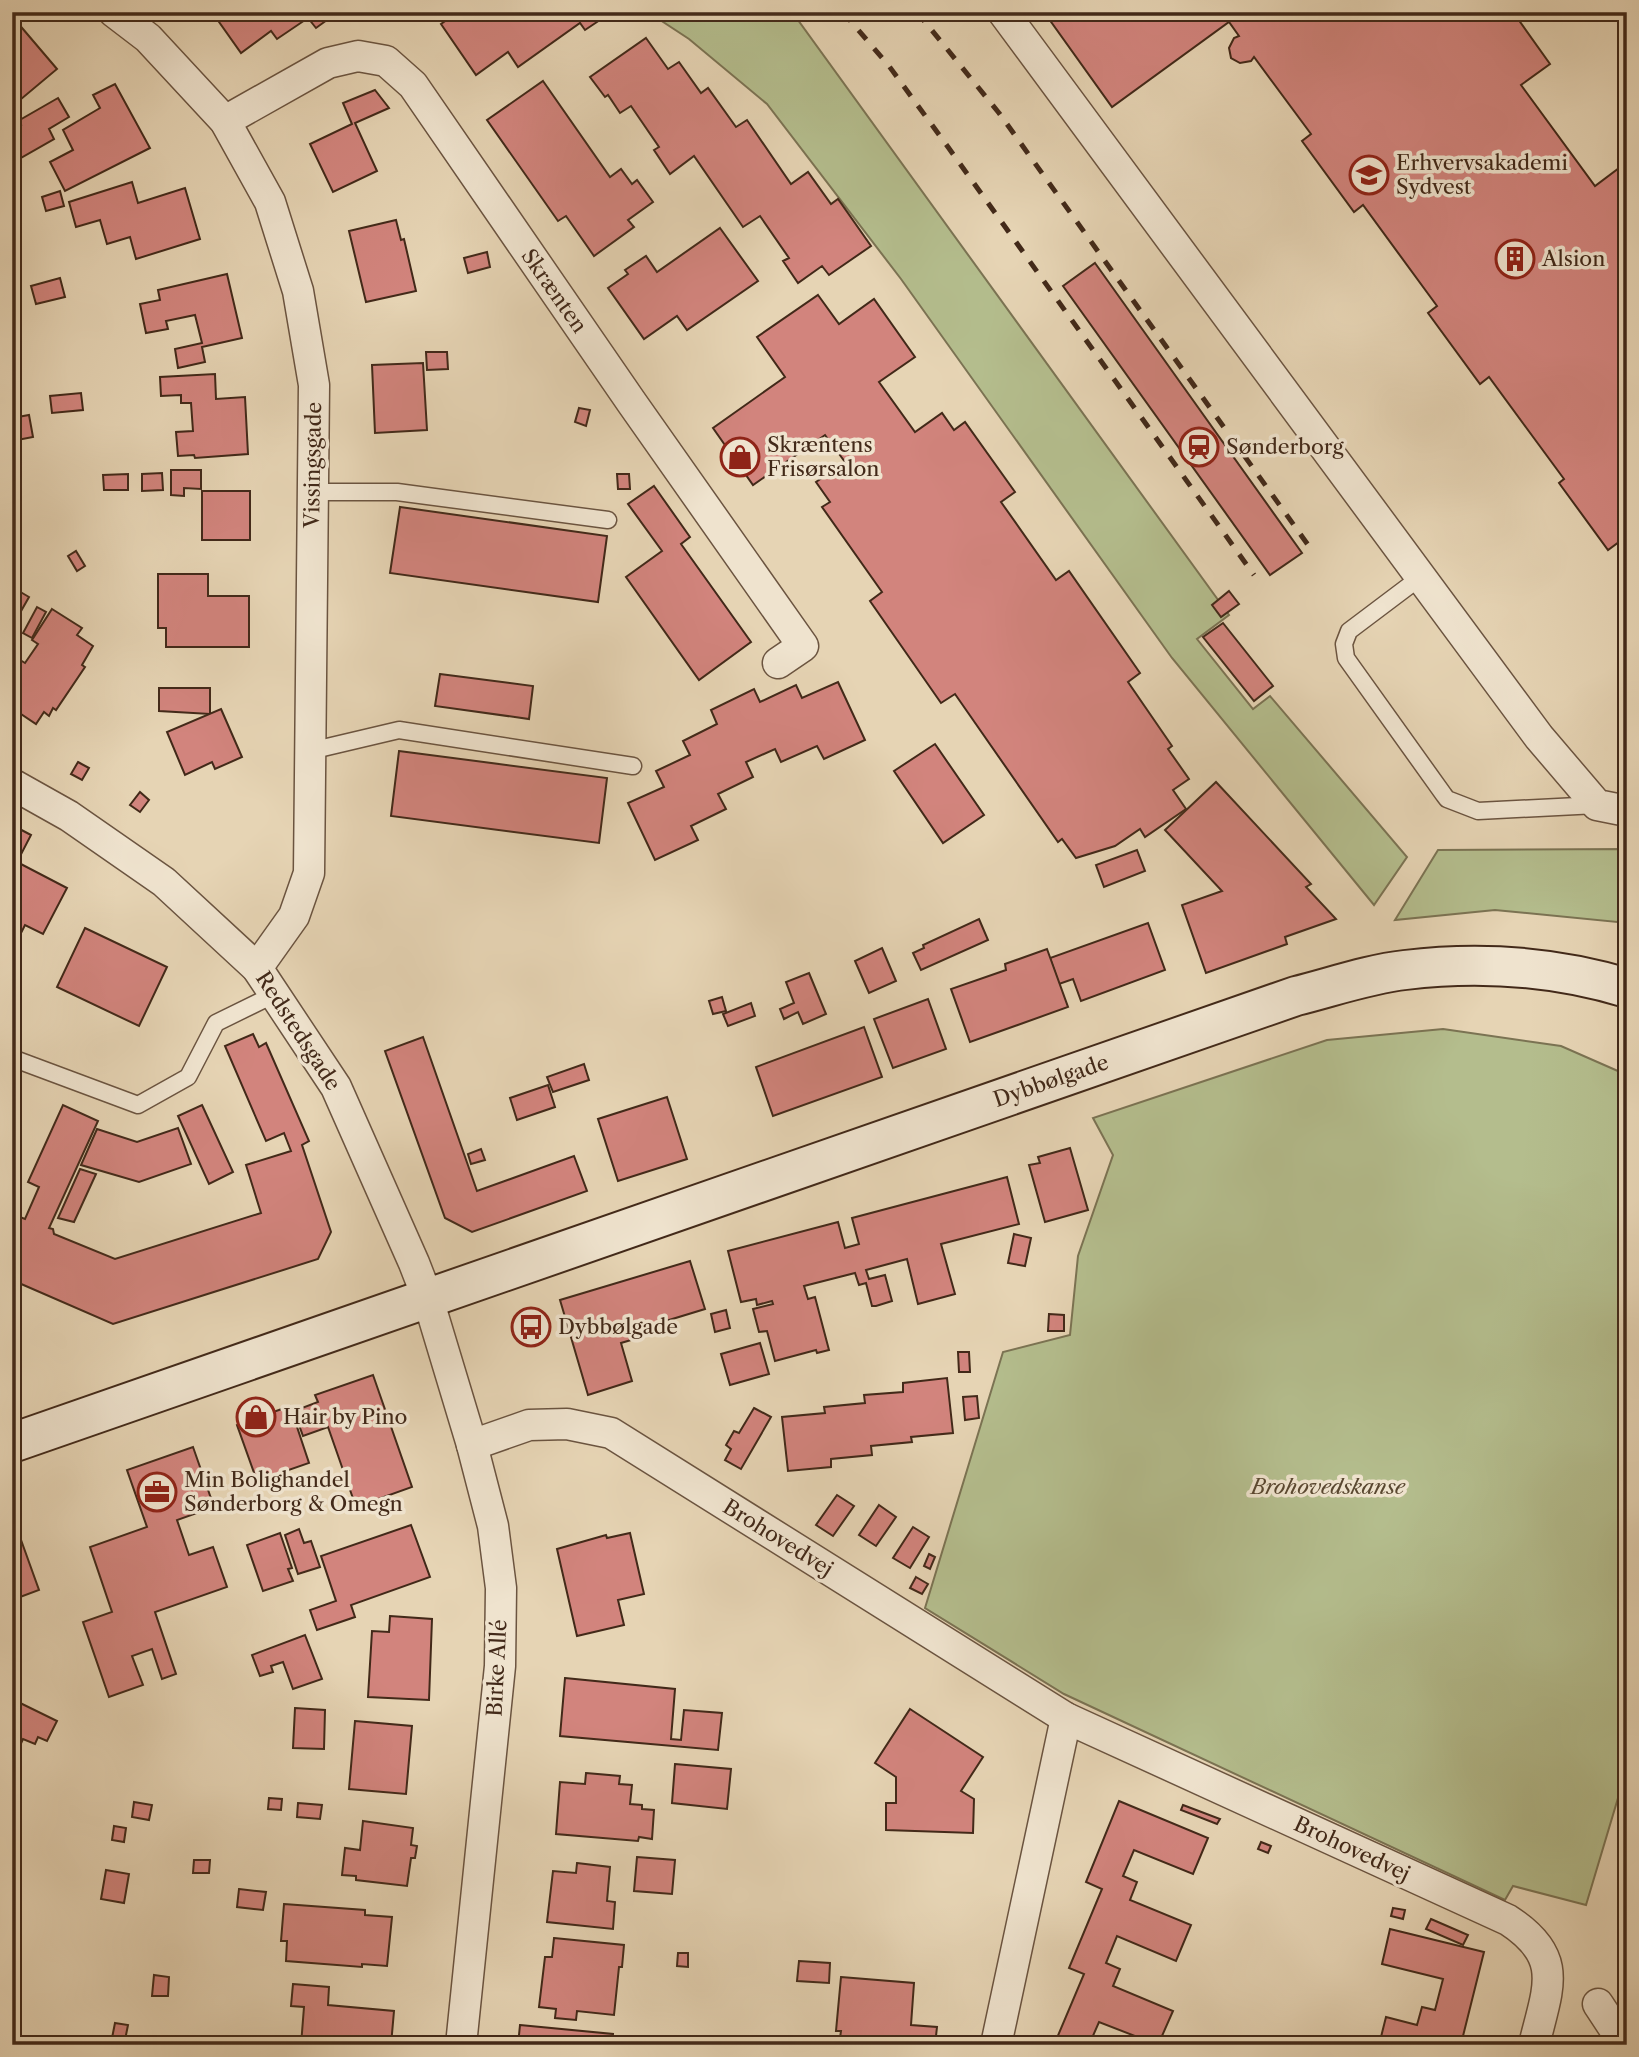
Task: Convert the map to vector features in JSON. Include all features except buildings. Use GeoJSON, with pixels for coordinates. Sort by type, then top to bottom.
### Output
{"type":"FeatureCollection","features":[{"type":"Feature","properties":{"kind":"street","name":"Vissingsgade"},"geometry":{"type":"LineString","coordinates":[[114,12],[148,38],[225,121],[270,202],[298,291],[314,385],[309,873],[294,916],[257,968]]}},
{"type":"Feature","properties":{"kind":"street"},"geometry":{"type":"LineString","coordinates":[[1003,12],[1539,737],[1597,805],[1627,811]]}},
{"type":"Feature","properties":{"kind":"street","name":"Skrænten"},"geometry":{"type":"LineString","coordinates":[[225,121],[328,63],[358,55],[386,61],[413,85],[803,646],[778,663]]}},
{"type":"Feature","properties":{"kind":"street","name":"Redstedsgade"},"geometry":{"type":"LineString","coordinates":[[12,784],[69,816],[164,882],[257,968],[337,1087],[428,1299]]}},
{"type":"Feature","properties":{"kind":"street","name":"Dybbølgade"},"geometry":{"type":"LineString","coordinates":[[12,1443],[1296,996],[1403,970],[1477,964],[1552,970],[1627,988]]}},
{"type":"Feature","properties":{"kind":"street","name":"Birke Allé"},"geometry":{"type":"LineString","coordinates":[[428,1299],[472,1445],[493,1526],[501,1588],[500,1666],[461,2045]]}},
{"type":"Feature","properties":{"kind":"street","name":"Brohovedvej"},"geometry":{"type":"LineString","coordinates":[[472,1445],[529,1425],[567,1424],[611,1433],[1066,1718],[1507,1920],[1529,1934],[1545,1955],[1548,1986],[1534,2045]]}},
{"type":"Feature","properties":{"kind":"street"},"geometry":{"type":"LineString","coordinates":[[996,2045],[1066,1718]]}},
{"type":"Feature","properties":{"kind":"street"},"geometry":{"type":"LineString","coordinates":[[1598,2004],[1625,2045]]}},
{"type":"Feature","properties":{"kind":"lane"},"geometry":{"type":"LineString","coordinates":[[312,492],[397,492],[608,520]]}},
{"type":"Feature","properties":{"kind":"lane"},"geometry":{"type":"LineString","coordinates":[[1422,576],[1349,631],[1344,644],[1346,658],[1447,799],[1478,811],[1597,805]]}},
{"type":"Feature","properties":{"kind":"lane"},"geometry":{"type":"LineString","coordinates":[[310,751],[399,730],[633,766]]}},
{"type":"Feature","properties":{"kind":"lane"},"geometry":{"type":"LineString","coordinates":[[12,1058],[138,1105],[188,1077],[216,1023],[275,994]]}},
{"type":"Feature","properties":{"kind":"green space"},"geometry":{"type":"Polygon","coordinates":[[[648,12],[790,12],[795,16],[1229,615],[1197,639],[1253,709],[1270,696],[1407,857],[1374,905],[1172,658],[901,279],[767,104],[689,39],[648,12]]]}},
{"type":"Feature","properties":{"kind":"green space"},"geometry":{"type":"Polygon","coordinates":[[[1627,849],[1627,923],[1495,910],[1395,920],[1438,850],[1627,849]]]}},
{"type":"Feature","properties":{"kind":"green space","name":"Brohovedskanse"},"geometry":{"type":"Polygon","coordinates":[[[1443,1029],[1561,1046],[1627,1075],[1627,1768],[1586,1905],[1513,1886],[1505,1900],[1064,1694],[925,1608],[1003,1352],[1070,1335],[1078,1256],[1113,1155],[1093,1118],[1327,1040],[1443,1029]]]}},
{"type":"Feature","properties":{"kind":"railway"},"geometry":{"type":"LineString","coordinates":[[843,12],[889,66],[1254,575]]}},
{"type":"Feature","properties":{"kind":"railway"},"geometry":{"type":"LineString","coordinates":[[917,12],[999,113],[1311,549]]}},
{"type":"Feature","properties":{"kind":"place","name":"Erhvervsakademi Sydvest"},"geometry":{"type":"Point","coordinates":[1369,175]}},
{"type":"Feature","properties":{"kind":"place","name":"Alsion"},"geometry":{"type":"Point","coordinates":[1515,259]}},
{"type":"Feature","properties":{"kind":"place","name":"Sønderborg"},"geometry":{"type":"Point","coordinates":[1199,447]}},
{"type":"Feature","properties":{"kind":"place","name":"Skræntens Frisørsalon"},"geometry":{"type":"Point","coordinates":[740,457]}},
{"type":"Feature","properties":{"kind":"place","name":"Dybbølgade"},"geometry":{"type":"Point","coordinates":[531,1327]}},
{"type":"Feature","properties":{"kind":"place","name":"Hair by Pino"},"geometry":{"type":"Point","coordinates":[256,1417]}},
{"type":"Feature","properties":{"kind":"place","name":"Min Bolighandel Sønderborg & Omegn"},"geometry":{"type":"Point","coordinates":[157,1492]}}]}
